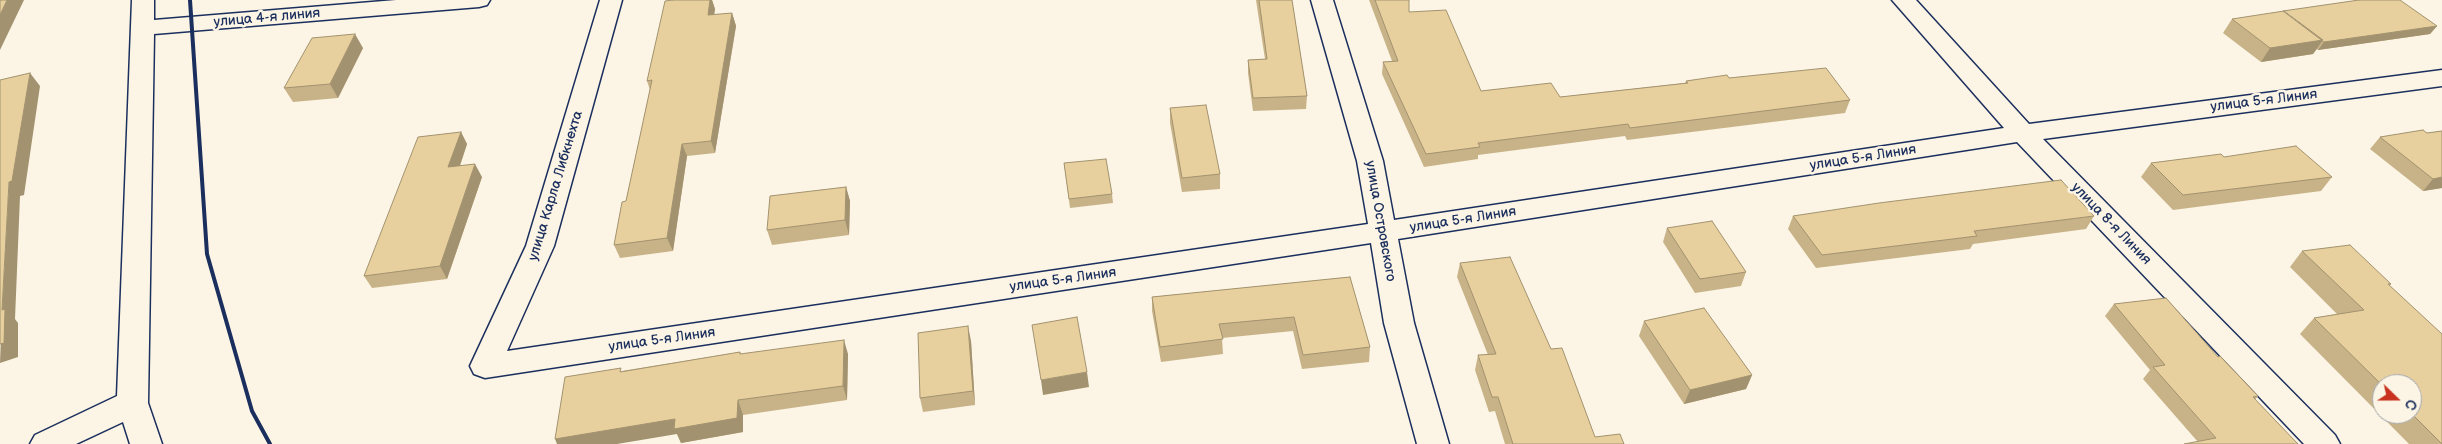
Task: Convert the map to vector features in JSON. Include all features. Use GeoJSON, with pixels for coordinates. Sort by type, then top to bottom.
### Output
{"type":"FeatureCollection","features":[{"type":"Feature","properties":{"kind":"street"},"geometry":{"type":"LineString","coordinates":[[143,0],[132,403],[146,444]]}},
{"type":"Feature","properties":{"kind":"street","name":"улица 4-я линия"},"geometry":{"type":"LineString","coordinates":[[143,28],[480,0]]}},
{"type":"Feature","properties":{"kind":"street","name":"улица Карла Либкнехта"},"geometry":{"type":"LineString","coordinates":[[485,366],[540,246],[612,0]]}},
{"type":"Feature","properties":{"kind":"street","name":"улица Островского"},"geometry":{"type":"LineString","coordinates":[[1322,0],[1370,160],[1399,323],[1432,444]]}},
{"type":"Feature","properties":{"kind":"street","name":"улица 8-я Линия"},"geometry":{"type":"LineString","coordinates":[[1903,0],[2023,133],[2324,444]]}},
{"type":"Feature","properties":{"kind":"street","name":"улица 5-я Линия"},"geometry":{"type":"LineString","coordinates":[[485,366],[1382,232],[2023,133],[2442,78]]}},
{"type":"Feature","properties":{"kind":"street"},"geometry":{"type":"LineString","coordinates":[[46,444],[132,403]]}},
{"type":"Feature","properties":{"kind":"building"},"geometry":{"type":"Polygon","coordinates":[[[0,0],[7,0],[0,15],[0,0]]]}},
{"type":"Feature","properties":{"kind":"building"},"geometry":{"type":"Polygon","coordinates":[[[710,0],[708,15],[732,13],[711,141],[682,144],[667,238],[614,245],[622,202],[626,201],[652,80],[647,81],[665,1],[710,0]]]}},
{"type":"Feature","properties":{"kind":"building"},"geometry":{"type":"Polygon","coordinates":[[[1259,0],[1292,0],[1307,96],[1253,98],[1248,60],[1267,59],[1259,0]]]}},
{"type":"Feature","properties":{"kind":"building"},"geometry":{"type":"Polygon","coordinates":[[[1375,0],[1409,0],[1409,12],[1446,10],[1481,91],[1551,83],[1560,97],[1688,83],[1686,81],[1727,75],[1729,78],[1826,68],[1850,100],[1630,128],[1628,124],[1478,143],[1480,147],[1426,154],[1383,62],[1398,61],[1375,0]]]}},
{"type":"Feature","properties":{"kind":"building"},"geometry":{"type":"Polygon","coordinates":[[[2359,0],[2400,0],[2437,26],[2324,42],[2283,11],[2359,0]]]}},
{"type":"Feature","properties":{"kind":"building"},"geometry":{"type":"Polygon","coordinates":[[[2284,11],[2323,40],[2270,48],[2232,19],[2284,11]]]}},
{"type":"Feature","properties":{"kind":"building"},"geometry":{"type":"Polygon","coordinates":[[[355,34],[330,84],[284,88],[312,38],[355,34]]]}},
{"type":"Feature","properties":{"kind":"building"},"geometry":{"type":"Polygon","coordinates":[[[30,73],[12,181],[9,182],[2,310],[5,309],[4,343],[0,344],[0,80],[30,73]]]}},
{"type":"Feature","properties":{"kind":"building"},"geometry":{"type":"Polygon","coordinates":[[[1206,105],[1220,174],[1182,178],[1170,108],[1206,105]]]}},
{"type":"Feature","properties":{"kind":"building"},"geometry":{"type":"Polygon","coordinates":[[[2423,130],[2427,133],[2442,131],[2442,177],[2433,179],[2380,137],[2423,130]]]}},
{"type":"Feature","properties":{"kind":"building"},"geometry":{"type":"Polygon","coordinates":[[[461,132],[448,167],[475,164],[440,266],[364,276],[418,137],[461,132]]]}},
{"type":"Feature","properties":{"kind":"building"},"geometry":{"type":"Polygon","coordinates":[[[2296,146],[2332,177],[2183,195],[2151,163],[2221,154],[2224,157],[2296,146]]]}},
{"type":"Feature","properties":{"kind":"building"},"geometry":{"type":"Polygon","coordinates":[[[1106,159],[1112,194],[1069,199],[1064,163],[1106,159]]]}},
{"type":"Feature","properties":{"kind":"building"},"geometry":{"type":"Polygon","coordinates":[[[2061,180],[2094,216],[1974,231],[1977,236],[1822,255],[1793,216],[1879,203],[2061,180]]]}},
{"type":"Feature","properties":{"kind":"building"},"geometry":{"type":"Polygon","coordinates":[[[846,187],[845,220],[767,230],[770,196],[846,187]]]}},
{"type":"Feature","properties":{"kind":"building"},"geometry":{"type":"Polygon","coordinates":[[[1712,221],[1746,272],[1700,279],[1667,228],[1712,221]]]}},
{"type":"Feature","properties":{"kind":"building"},"geometry":{"type":"Polygon","coordinates":[[[2350,245],[2391,284],[2388,284],[2442,334],[2442,444],[2422,424],[2422,374],[2372,375],[2314,318],[2364,310],[2302,251],[2350,245]]]}},
{"type":"Feature","properties":{"kind":"building"},"geometry":{"type":"Polygon","coordinates":[[[1510,257],[1551,349],[1562,348],[1595,437],[1620,434],[1624,444],[1513,444],[1498,397],[1492,397],[1478,355],[1496,354],[1460,263],[1510,257]]]}},
{"type":"Feature","properties":{"kind":"building"},"geometry":{"type":"Polygon","coordinates":[[[1350,277],[1370,347],[1303,355],[1294,317],[1219,324],[1223,339],[1160,347],[1152,297],[1350,277]]]}},
{"type":"Feature","properties":{"kind":"building"},"geometry":{"type":"Polygon","coordinates":[[[2166,298],[2218,357],[2220,356],[2258,396],[2253,397],[2298,444],[2184,444],[2216,438],[2153,367],[2165,365],[2114,304],[2166,298]]]}},
{"type":"Feature","properties":{"kind":"building"},"geometry":{"type":"Polygon","coordinates":[[[1704,308],[1752,375],[1690,390],[1644,321],[1704,308]]]}},
{"type":"Feature","properties":{"kind":"building"},"geometry":{"type":"Polygon","coordinates":[[[1077,317],[1087,372],[1041,380],[1032,325],[1077,317]]]}},
{"type":"Feature","properties":{"kind":"building"},"geometry":{"type":"Polygon","coordinates":[[[968,326],[973,391],[920,398],[918,333],[968,326]]]}},
{"type":"Feature","properties":{"kind":"building"},"geometry":{"type":"Polygon","coordinates":[[[844,340],[843,386],[738,400],[737,418],[674,429],[675,419],[555,439],[565,377],[621,368],[620,372],[740,352],[740,354],[844,340]]]}},
{"type":"Feature","properties":{"kind":"railway"},"geometry":{"type":"LineString","coordinates":[[190,0],[207,254],[252,411],[270,444]]}}]}
